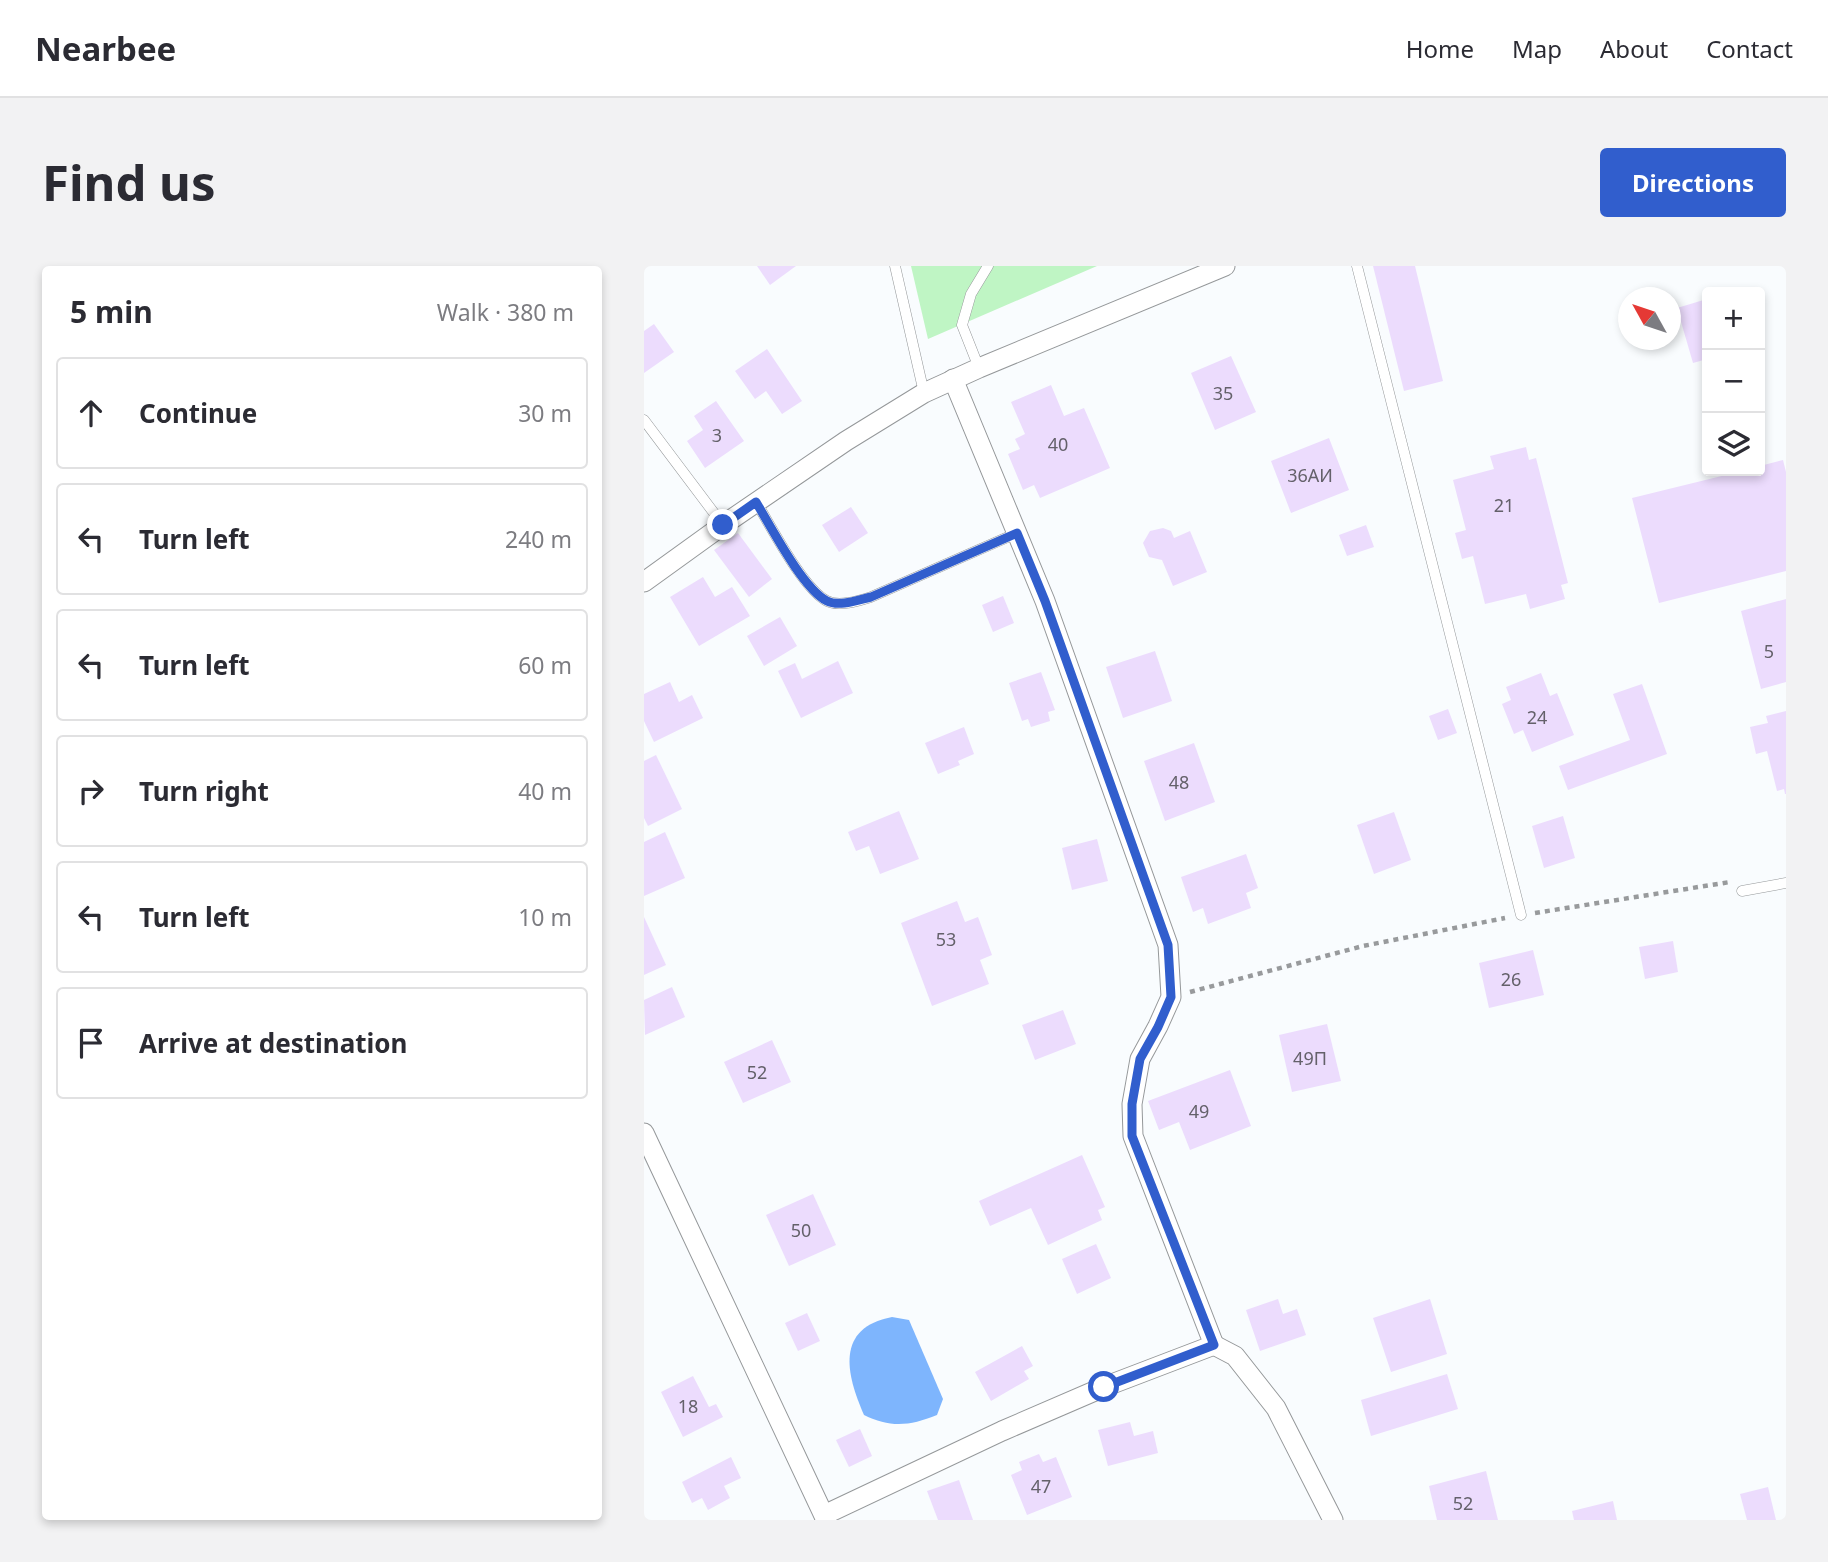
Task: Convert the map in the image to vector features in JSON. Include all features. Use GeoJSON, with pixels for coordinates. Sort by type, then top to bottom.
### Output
{"type":"FeatureCollection","features":[{"type":"Feature","properties":{"kind":"street"},"geometry":{"type":"LineString","coordinates":[[644,582],[846,441],[924,393],[1225,266]]}},
{"type":"Feature","properties":{"kind":"street"},"geometry":{"type":"LineString","coordinates":[[953,379],[1045,601],[1168,945],[1171,997],[1140,1059],[1132,1104],[1132,1136],[1214,1345],[1235,1356],[1276,1408],[1333,1520]]}},
{"type":"Feature","properties":{"kind":"street"},"geometry":{"type":"LineString","coordinates":[[644,1133],[825,1517],[1104,1387],[1214,1345]]}},
{"type":"Feature","properties":{"kind":"lane"},"geometry":{"type":"LineString","coordinates":[[895,266],[924,393]]}},
{"type":"Feature","properties":{"kind":"lane"},"geometry":{"type":"LineString","coordinates":[[979,368],[961,325],[971,294],[988,266]]}},
{"type":"Feature","properties":{"kind":"lane"},"geometry":{"type":"LineString","coordinates":[[1357,266],[1521,915]]}},
{"type":"Feature","properties":{"kind":"lane"},"geometry":{"type":"LineString","coordinates":[[644,420],[723,525]]}},
{"type":"Feature","properties":{"kind":"lane"},"geometry":{"type":"LineString","coordinates":[[756,502],[804,578],[815,592],[829,603],[850,603],[871,597],[1017,533]]}},
{"type":"Feature","properties":{"kind":"lane"},"geometry":{"type":"LineString","coordinates":[[1742,891],[1786,883]]}},
{"type":"Feature","properties":{"kind":"path"},"geometry":{"type":"LineString","coordinates":[[1171,997],[1363,946],[1521,915],[1734,881]]}},
{"type":"Feature","properties":{"kind":"green space"},"geometry":{"type":"Polygon","coordinates":[[[911,266],[1097,266],[928,339],[911,266]]]}},
{"type":"Feature","properties":{"kind":"water"},"geometry":{"type":"Polygon","coordinates":[[[892,1317],[909,1320],[943,1399],[937,1415],[918,1421],[891,1424],[864,1415],[850,1369],[853,1342],[861,1331],[892,1317]]]}},
{"type":"Feature","properties":{"kind":"building"},"geometry":{"type":"Polygon","coordinates":[[[757,266],[796,266],[770,285],[757,266]]]}},
{"type":"Feature","properties":{"kind":"building"},"geometry":{"type":"Polygon","coordinates":[[[1373,266],[1415,266],[1443,381],[1404,391],[1373,266]]]}},
{"type":"Feature","properties":{"kind":"building"},"geometry":{"type":"Polygon","coordinates":[[[1702,300],[1702,360],[1693,363],[1681,322],[1681,307],[1702,300]]]}},
{"type":"Feature","properties":{"kind":"building"},"geometry":{"type":"Polygon","coordinates":[[[654,324],[674,352],[644,373],[644,331],[654,324]]]}},
{"type":"Feature","properties":{"kind":"building"},"geometry":{"type":"Polygon","coordinates":[[[767,349],[802,401],[782,414],[766,391],[755,399],[735,371],[767,349]]]}},
{"type":"Feature","properties":{"kind":"building"},"geometry":{"type":"Polygon","coordinates":[[[1231,356],[1256,412],[1215,430],[1191,373],[1231,356]]]}},
{"type":"Feature","properties":{"kind":"building"},"geometry":{"type":"Polygon","coordinates":[[[1051,385],[1064,416],[1084,408],[1110,468],[1040,498],[1034,485],[1023,490],[1008,454],[1020,449],[1015,439],[1025,434],[1011,402],[1051,385]]]}},
{"type":"Feature","properties":{"kind":"building"},"geometry":{"type":"Polygon","coordinates":[[[716,401],[744,441],[705,468],[687,441],[703,430],[694,416],[716,401]]]}},
{"type":"Feature","properties":{"kind":"building"},"geometry":{"type":"Polygon","coordinates":[[[1329,438],[1349,490],[1291,513],[1271,461],[1329,438]]]}},
{"type":"Feature","properties":{"kind":"building"},"geometry":{"type":"Polygon","coordinates":[[[1526,447],[1529,460],[1536,458],[1568,583],[1561,585],[1565,599],[1530,609],[1526,594],[1485,604],[1473,556],[1462,559],[1455,533],[1466,530],[1453,480],[1494,469],[1490,456],[1526,447]]]}},
{"type":"Feature","properties":{"kind":"building"},"geometry":{"type":"Polygon","coordinates":[[[1783,460],[1786,472],[1786,571],[1659,603],[1632,498],[1722,476],[1765,476],[1765,465],[1783,460]]]}},
{"type":"Feature","properties":{"kind":"building"},"geometry":{"type":"Polygon","coordinates":[[[851,507],[868,533],[839,552],[822,525],[851,507]]]}},
{"type":"Feature","properties":{"kind":"building"},"geometry":{"type":"Polygon","coordinates":[[[1366,525],[1374,547],[1347,556],[1339,535],[1366,525]]]}},
{"type":"Feature","properties":{"kind":"building"},"geometry":{"type":"Polygon","coordinates":[[[1163,528],[1171,531],[1174,538],[1190,531],[1207,572],[1173,586],[1162,560],[1149,557],[1143,543],[1150,531],[1163,528]]]}},
{"type":"Feature","properties":{"kind":"building"},"geometry":{"type":"Polygon","coordinates":[[[738,533],[772,579],[749,597],[714,550],[738,533]]]}},
{"type":"Feature","properties":{"kind":"building"},"geometry":{"type":"Polygon","coordinates":[[[703,577],[715,597],[732,587],[750,616],[699,646],[670,597],[703,577]]]}},
{"type":"Feature","properties":{"kind":"building"},"geometry":{"type":"Polygon","coordinates":[[[1003,596],[1014,623],[993,632],[982,605],[1003,596]]]}},
{"type":"Feature","properties":{"kind":"building"},"geometry":{"type":"Polygon","coordinates":[[[1786,599],[1786,682],[1761,689],[1741,611],[1786,599]]]}},
{"type":"Feature","properties":{"kind":"building"},"geometry":{"type":"Polygon","coordinates":[[[780,617],[797,646],[764,666],[747,636],[780,617]]]}},
{"type":"Feature","properties":{"kind":"building"},"geometry":{"type":"Polygon","coordinates":[[[1155,651],[1172,701],[1123,718],[1106,667],[1155,651]]]}},
{"type":"Feature","properties":{"kind":"building"},"geometry":{"type":"Polygon","coordinates":[[[838,661],[853,693],[801,718],[778,671],[795,663],[802,679],[838,661]]]}},
{"type":"Feature","properties":{"kind":"building"},"geometry":{"type":"Polygon","coordinates":[[[1041,672],[1055,710],[1048,712],[1050,721],[1031,727],[1028,719],[1022,721],[1009,683],[1041,672]]]}},
{"type":"Feature","properties":{"kind":"building"},"geometry":{"type":"Polygon","coordinates":[[[1541,673],[1550,696],[1557,693],[1574,735],[1532,752],[1523,730],[1514,734],[1502,704],[1511,700],[1506,687],[1541,673]]]}},
{"type":"Feature","properties":{"kind":"building"},"geometry":{"type":"Polygon","coordinates":[[[670,682],[679,702],[692,695],[703,718],[654,742],[644,721],[644,694],[670,682]]]}},
{"type":"Feature","properties":{"kind":"building"},"geometry":{"type":"Polygon","coordinates":[[[1642,684],[1667,754],[1568,790],[1559,766],[1630,740],[1613,694],[1642,684]]]}},
{"type":"Feature","properties":{"kind":"building"},"geometry":{"type":"Polygon","coordinates":[[[1448,709],[1457,733],[1438,740],[1429,716],[1448,709]]]}},
{"type":"Feature","properties":{"kind":"building"},"geometry":{"type":"Polygon","coordinates":[[[1786,711],[1785,794],[1784,789],[1777,791],[1767,751],[1756,754],[1750,727],[1768,723],[1766,716],[1786,711]]]}},
{"type":"Feature","properties":{"kind":"building"},"geometry":{"type":"Polygon","coordinates":[[[964,727],[974,754],[958,761],[960,765],[938,774],[925,743],[964,727]]]}},
{"type":"Feature","properties":{"kind":"building"},"geometry":{"type":"Polygon","coordinates":[[[1194,743],[1215,802],[1165,821],[1144,761],[1194,743]]]}},
{"type":"Feature","properties":{"kind":"building"},"geometry":{"type":"Polygon","coordinates":[[[656,755],[682,809],[648,826],[644,818],[644,761],[656,755]]]}},
{"type":"Feature","properties":{"kind":"building"},"geometry":{"type":"Polygon","coordinates":[[[899,811],[919,859],[880,874],[869,846],[856,851],[848,832],[899,811]]]}},
{"type":"Feature","properties":{"kind":"building"},"geometry":{"type":"Polygon","coordinates":[[[1394,812],[1411,860],[1374,874],[1357,825],[1394,812]]]}},
{"type":"Feature","properties":{"kind":"building"},"geometry":{"type":"Polygon","coordinates":[[[1563,816],[1575,858],[1544,868],[1532,826],[1563,816]]]}},
{"type":"Feature","properties":{"kind":"building"},"geometry":{"type":"Polygon","coordinates":[[[665,832],[685,878],[644,896],[644,842],[665,832]]]}},
{"type":"Feature","properties":{"kind":"building"},"geometry":{"type":"Polygon","coordinates":[[[1097,839],[1108,881],[1072,890],[1062,848],[1097,839]]]}},
{"type":"Feature","properties":{"kind":"building"},"geometry":{"type":"Polygon","coordinates":[[[1246,854],[1258,888],[1246,893],[1251,908],[1208,924],[1203,908],[1193,912],[1181,877],[1246,854]]]}},
{"type":"Feature","properties":{"kind":"building"},"geometry":{"type":"Polygon","coordinates":[[[957,901],[965,922],[978,917],[992,955],[980,960],[989,984],[932,1006],[901,923],[957,901]]]}},
{"type":"Feature","properties":{"kind":"building"},"geometry":{"type":"Polygon","coordinates":[[[644,917],[666,965],[644,975],[644,917]]]}},
{"type":"Feature","properties":{"kind":"building"},"geometry":{"type":"Polygon","coordinates":[[[1673,941],[1678,972],[1645,979],[1639,947],[1673,941]]]}},
{"type":"Feature","properties":{"kind":"building"},"geometry":{"type":"Polygon","coordinates":[[[1533,950],[1544,995],[1489,1008],[1479,963],[1533,950]]]}},
{"type":"Feature","properties":{"kind":"building"},"geometry":{"type":"Polygon","coordinates":[[[672,987],[685,1017],[645,1035],[644,1000],[672,987]]]}},
{"type":"Feature","properties":{"kind":"building"},"geometry":{"type":"Polygon","coordinates":[[[1063,1010],[1076,1044],[1035,1060],[1022,1025],[1063,1010]]]}},
{"type":"Feature","properties":{"kind":"building"},"geometry":{"type":"Polygon","coordinates":[[[1327,1024],[1341,1081],[1292,1092],[1279,1035],[1327,1024]]]}},
{"type":"Feature","properties":{"kind":"building"},"geometry":{"type":"Polygon","coordinates":[[[772,1040],[791,1082],[743,1103],[724,1062],[772,1040]]]}},
{"type":"Feature","properties":{"kind":"building"},"geometry":{"type":"Polygon","coordinates":[[[1230,1070],[1251,1126],[1190,1150],[1179,1122],[1159,1130],[1148,1101],[1230,1070]]]}},
{"type":"Feature","properties":{"kind":"building"},"geometry":{"type":"Polygon","coordinates":[[[1082,1155],[1105,1207],[1098,1210],[1102,1220],[1048,1245],[1031,1208],[990,1226],[979,1201],[1082,1155]]]}},
{"type":"Feature","properties":{"kind":"building"},"geometry":{"type":"Polygon","coordinates":[[[813,1194],[836,1245],[789,1266],[766,1215],[813,1194]]]}},
{"type":"Feature","properties":{"kind":"building"},"geometry":{"type":"Polygon","coordinates":[[[1096,1244],[1111,1278],[1077,1294],[1062,1259],[1096,1244]]]}},
{"type":"Feature","properties":{"kind":"building"},"geometry":{"type":"Polygon","coordinates":[[[1278,1299],[1283,1314],[1297,1309],[1306,1335],[1260,1351],[1246,1310],[1278,1299]]]}},
{"type":"Feature","properties":{"kind":"building"},"geometry":{"type":"Polygon","coordinates":[[[1430,1299],[1447,1354],[1391,1372],[1373,1318],[1430,1299]]]}},
{"type":"Feature","properties":{"kind":"building"},"geometry":{"type":"Polygon","coordinates":[[[807,1313],[820,1341],[798,1351],[785,1323],[807,1313]]]}},
{"type":"Feature","properties":{"kind":"building"},"geometry":{"type":"Polygon","coordinates":[[[1022,1346],[1033,1366],[1024,1371],[1029,1379],[991,1401],[975,1372],[1022,1346]]]}},
{"type":"Feature","properties":{"kind":"building"},"geometry":{"type":"Polygon","coordinates":[[[1447,1374],[1458,1409],[1371,1436],[1361,1400],[1447,1374]]]}},
{"type":"Feature","properties":{"kind":"building"},"geometry":{"type":"Polygon","coordinates":[[[693,1376],[709,1407],[716,1404],[723,1417],[683,1437],[661,1392],[693,1376]]]}},
{"type":"Feature","properties":{"kind":"building"},"geometry":{"type":"Polygon","coordinates":[[[1130,1422],[1134,1436],[1153,1431],[1158,1453],[1108,1466],[1098,1430],[1130,1422]]]}},
{"type":"Feature","properties":{"kind":"building"},"geometry":{"type":"Polygon","coordinates":[[[860,1429],[872,1456],[849,1467],[836,1440],[860,1429]]]}},
{"type":"Feature","properties":{"kind":"building"},"geometry":{"type":"Polygon","coordinates":[[[1039,1454],[1043,1462],[1056,1457],[1072,1497],[1027,1515],[1011,1475],[1022,1470],[1019,1462],[1039,1454]]]}},
{"type":"Feature","properties":{"kind":"building"},"geometry":{"type":"Polygon","coordinates":[[[731,1457],[741,1478],[724,1486],[730,1498],[708,1510],[702,1498],[692,1503],[682,1482],[731,1457]]]}},
{"type":"Feature","properties":{"kind":"building"},"geometry":{"type":"Polygon","coordinates":[[[1486,1471],[1498,1520],[1437,1520],[1429,1486],[1486,1471]]]}},
{"type":"Feature","properties":{"kind":"building"},"geometry":{"type":"Polygon","coordinates":[[[959,1480],[973,1520],[938,1520],[927,1491],[959,1480]]]}},
{"type":"Feature","properties":{"kind":"building"},"geometry":{"type":"Polygon","coordinates":[[[1768,1487],[1776,1520],[1747,1520],[1740,1494],[1768,1487]]]}},
{"type":"Feature","properties":{"kind":"building"},"geometry":{"type":"Polygon","coordinates":[[[1613,1501],[1617,1520],[1574,1520],[1572,1511],[1613,1501]]]}},
{"type":"Feature","properties":{"kind":"route"},"geometry":{"type":"LineString","coordinates":[[723,525],[756,502],[804,578],[815,592],[829,603],[850,603],[871,597],[1017,533],[1045,601],[1168,945],[1171,997],[1140,1059],[1132,1104],[1132,1136],[1214,1345],[1104,1387]]}}]}
